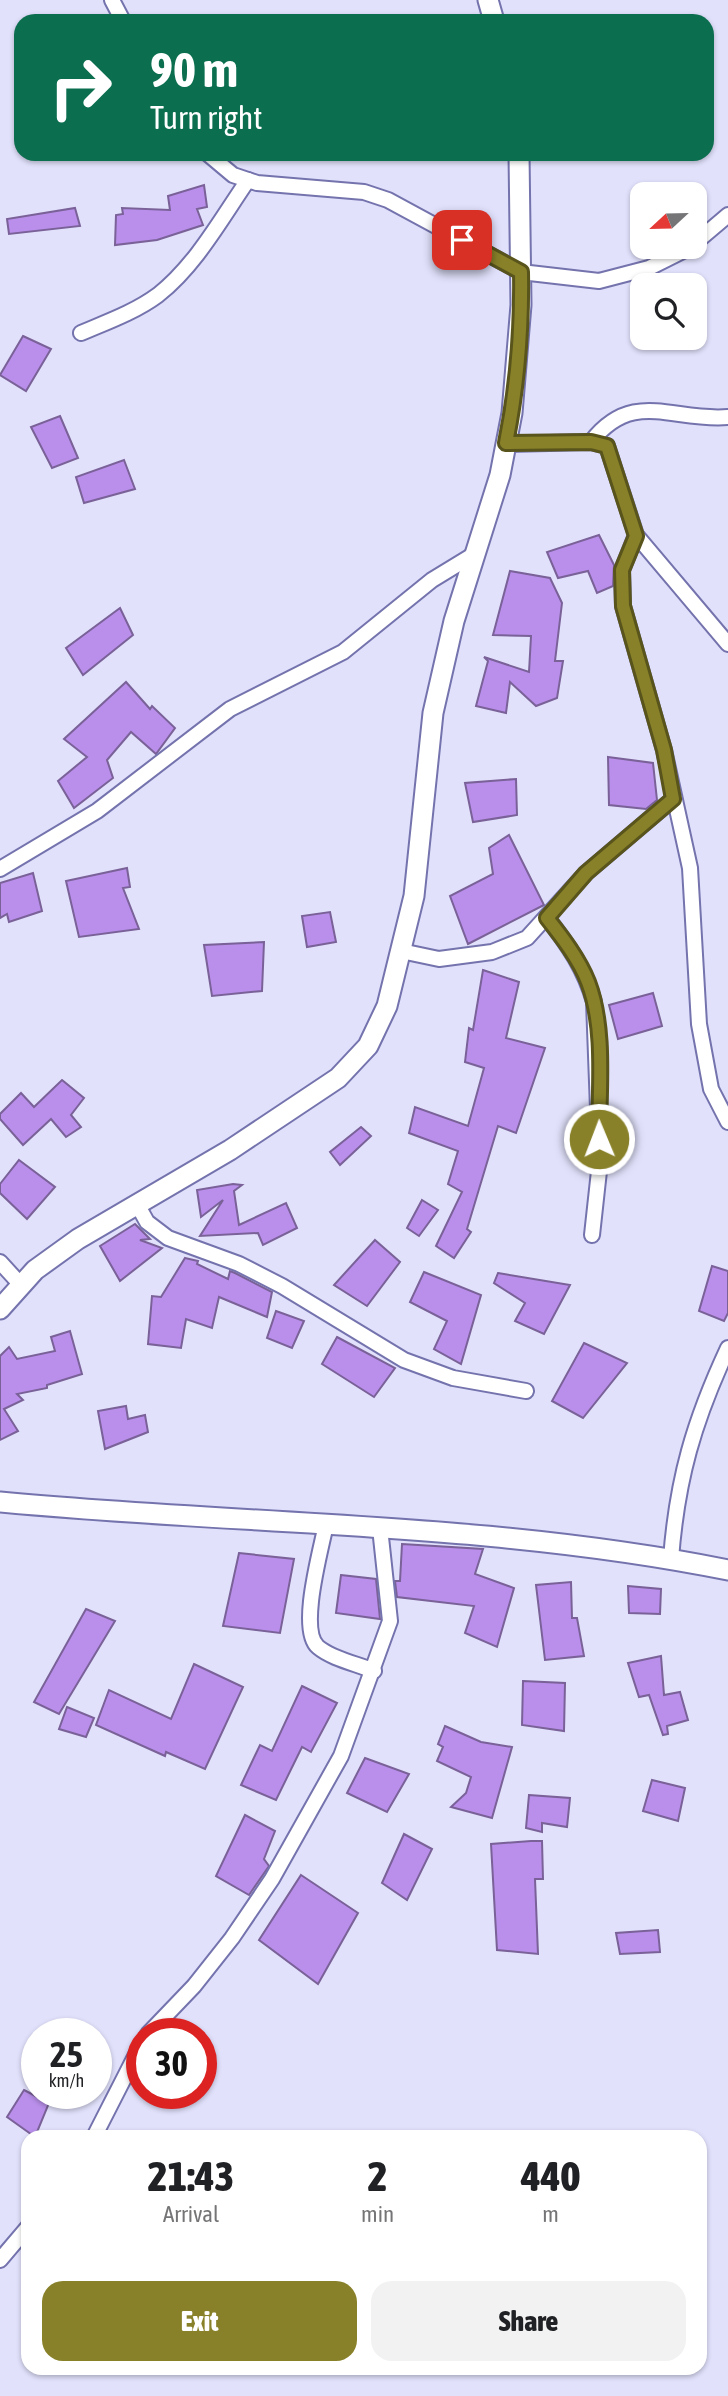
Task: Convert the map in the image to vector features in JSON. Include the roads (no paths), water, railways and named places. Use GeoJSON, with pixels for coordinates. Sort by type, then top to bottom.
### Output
{"type":"FeatureCollection","features":[{"type":"Feature","properties":{"kind":"main road"},"geometry":{"type":"LineString","coordinates":[[0,1309],[35,1270],[78,1239],[230,1150],[338,1078],[368,1046],[387,1006],[414,896],[433,713],[473,555],[500,475],[512,413],[522,305],[519,161]]}},
{"type":"Feature","properties":{"kind":"main road"},"geometry":{"type":"LineString","coordinates":[[0,1502],[380,1528],[671,1559],[728,1570]]}},
{"type":"Feature","properties":{"kind":"street"},"geometry":{"type":"LineString","coordinates":[[216,161],[233,175],[248,180],[364,192],[376,196],[412,210],[521,272],[599,281],[649,268],[667,259]]}},
{"type":"Feature","properties":{"kind":"street"},"geometry":{"type":"LineString","coordinates":[[81,333],[124,315],[157,296],[181,274],[248,180]]}},
{"type":"Feature","properties":{"kind":"street"},"geometry":{"type":"LineString","coordinates":[[707,233],[728,215]]}},
{"type":"Feature","properties":{"kind":"street"},"geometry":{"type":"LineString","coordinates":[[591,442],[601,429],[621,414],[651,408],[687,416],[728,417]]}},
{"type":"Feature","properties":{"kind":"street"},"geometry":{"type":"LineString","coordinates":[[506,443],[591,442],[607,446],[636,536],[728,644]]}},
{"type":"Feature","properties":{"kind":"street"},"geometry":{"type":"LineString","coordinates":[[636,536],[622,570],[623,606],[664,750],[690,868],[699,1024],[711,1089],[728,1122]]}},
{"type":"Feature","properties":{"kind":"street"},"geometry":{"type":"LineString","coordinates":[[0,869],[97,811],[230,709],[343,652],[432,580],[473,555]]}},
{"type":"Feature","properties":{"kind":"street"},"geometry":{"type":"LineString","coordinates":[[401,951],[439,959],[492,951],[527,938],[586,873],[673,799]]}},
{"type":"Feature","properties":{"kind":"street"},"geometry":{"type":"LineString","coordinates":[[547,918],[564,939],[587,979],[594,1002],[600,1162],[592,1235]]}},
{"type":"Feature","properties":{"kind":"street"},"geometry":{"type":"LineString","coordinates":[[137,1204],[147,1222],[168,1238],[261,1275],[404,1360],[453,1378],[526,1391]]}},
{"type":"Feature","properties":{"kind":"street"},"geometry":{"type":"LineString","coordinates":[[0,1262],[21,1285]]}},
{"type":"Feature","properties":{"kind":"street"},"geometry":{"type":"LineString","coordinates":[[671,1559],[675,1502],[693,1433],[728,1348]]}},
{"type":"Feature","properties":{"kind":"street"},"geometry":{"type":"LineString","coordinates":[[326,1524],[309,1616],[310,1637],[319,1648],[374,1671]]}},
{"type":"Feature","properties":{"kind":"street"},"geometry":{"type":"LineString","coordinates":[[163,2018],[194,1986],[272,1879],[341,1756],[374,1671],[390,1620],[380,1528]]}},
{"type":"Feature","properties":{"kind":"street"},"geometry":{"type":"LineString","coordinates":[[98,2130],[126,2074]]}},
{"type":"Feature","properties":{"kind":"street"},"geometry":{"type":"LineString","coordinates":[[0,2260],[21,2235]]}}]}
